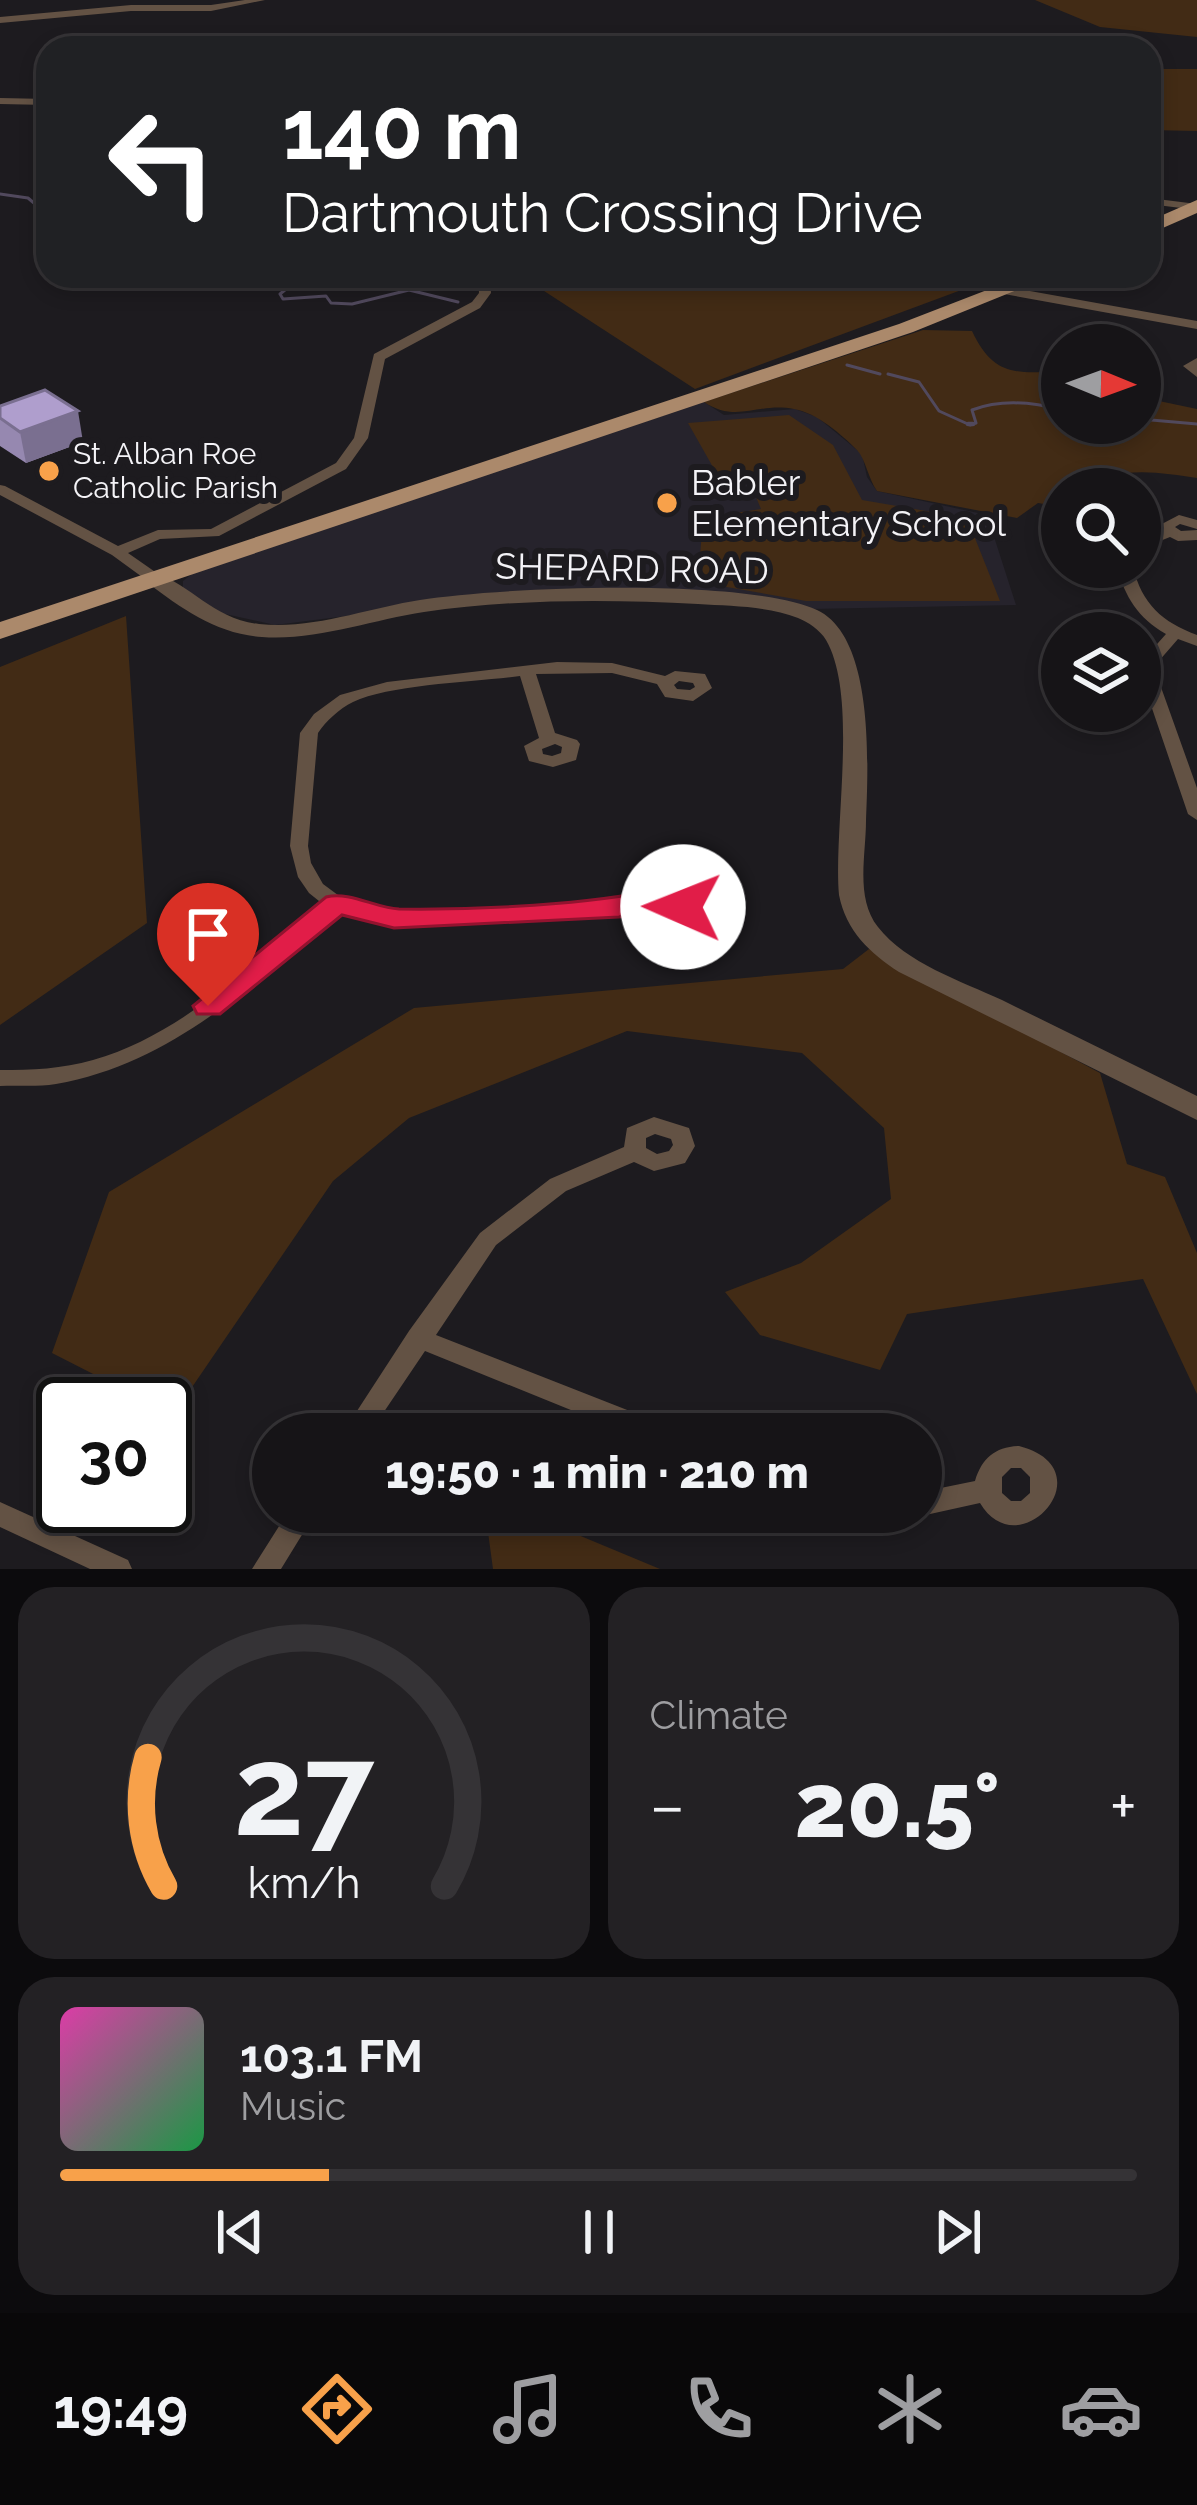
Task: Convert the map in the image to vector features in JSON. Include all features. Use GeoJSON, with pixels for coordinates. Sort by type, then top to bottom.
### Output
{"type":"FeatureCollection","features":[{"type":"Feature","properties":{"kind":"main road"},"geometry":{"type":"LineString","coordinates":[[1161,223],[1196,207]]}},
{"type":"Feature","properties":{"kind":"main road"},"geometry":{"type":"LineString","coordinates":[[0,631],[1015,288]]}},
{"type":"Feature","properties":{"kind":"street"},"geometry":{"type":"LineString","coordinates":[[0,20],[118,9],[211,8],[261,0]]}},
{"type":"Feature","properties":{"kind":"street"},"geometry":{"type":"LineString","coordinates":[[0,101],[36,102]]}},
{"type":"Feature","properties":{"kind":"street"},"geometry":{"type":"LineString","coordinates":[[1161,203],[1196,207]]}},
{"type":"Feature","properties":{"kind":"street"},"geometry":{"type":"LineString","coordinates":[[117,553],[158,535],[214,532],[341,466],[362,438],[380,357],[476,305],[485,288]]}},
{"type":"Feature","properties":{"kind":"street"},"geometry":{"type":"LineString","coordinates":[[1008,291],[1197,326]]}},
{"type":"Feature","properties":{"kind":"street"},"geometry":{"type":"LineString","coordinates":[[1197,362],[1190,366],[1197,373]]}},
{"type":"Feature","properties":{"kind":"street","name":"SHEPARD ROAD"},"geometry":{"type":"LineString","coordinates":[[0,489],[117,553],[208,619],[270,633],[466,602],[717,599],[776,605],[813,617],[830,629],[844,657],[854,782],[853,896],[868,935],[909,966],[1197,1109]]}},
{"type":"Feature","properties":{"kind":"street"},"geometry":{"type":"LineString","coordinates":[[1169,532],[1166,523],[1174,520],[1197,524]]}},
{"type":"Feature","properties":{"kind":"street"},"geometry":{"type":"LineString","coordinates":[[1161,535],[1197,535]]}},
{"type":"Feature","properties":{"kind":"street"},"geometry":{"type":"LineString","coordinates":[[1132,588],[1137,605],[1175,633],[1197,641]]}},
{"type":"Feature","properties":{"kind":"street"},"geometry":{"type":"LineString","coordinates":[[1175,633],[1150,661],[1149,676],[1197,814]]}},
{"type":"Feature","properties":{"kind":"street"},"geometry":{"type":"LineString","coordinates":[[667,681],[612,668],[527,671],[374,689],[346,699],[320,718],[306,742],[300,862],[313,888],[337,904],[373,916],[619,908],[667,898]]}},
{"type":"Feature","properties":{"kind":"street"},"geometry":{"type":"LineString","coordinates":[[527,671],[548,738]]}},
{"type":"Feature","properties":{"kind":"street"},"geometry":{"type":"LineString","coordinates":[[0,1078],[79,1074],[142,1053],[179,1030],[337,904]]}},
{"type":"Feature","properties":{"kind":"street"},"geometry":{"type":"LineString","coordinates":[[369,1413],[475,1254],[513,1215],[558,1185],[635,1152]]}},
{"type":"Feature","properties":{"kind":"street"},"geometry":{"type":"LineString","coordinates":[[418,1338],[606,1413]]}},
{"type":"Feature","properties":{"kind":"street"},"geometry":{"type":"LineString","coordinates":[[942,1500],[987,1490]]}},
{"type":"Feature","properties":{"kind":"street"},"geometry":{"type":"LineString","coordinates":[[0,1514],[118,1569]]}},
{"type":"Feature","properties":{"kind":"street"},"geometry":{"type":"LineString","coordinates":[[266,1569],[289,1533]]}},
{"type":"Feature","properties":{"kind":"shaded area"},"geometry":{"type":"Polygon","coordinates":[[[1035,0],[1197,0],[1197,37],[1100,27],[1035,0]]]}},
{"type":"Feature","properties":{"kind":"shaded area"},"geometry":{"type":"Polygon","coordinates":[[[1161,69],[1197,69],[1197,131],[1161,130],[1161,69]]]}},
{"type":"Feature","properties":{"kind":"shaded area"},"geometry":{"type":"Polygon","coordinates":[[[539,288],[967,288],[695,389],[539,288]]]}},
{"type":"Feature","properties":{"kind":"shaded area"},"geometry":{"type":"Polygon","coordinates":[[[923,330],[972,331],[998,364],[1019,372],[1041,372],[1041,444],[1161,444],[1161,401],[1197,409],[1197,478],[1161,474],[1161,468],[1041,468],[1041,504],[1017,518],[877,491],[857,450],[803,411],[737,412],[704,402],[923,330]]]}},
{"type":"Feature","properties":{"kind":"shaded area","name":"Babler Elementary School"},"geometry":{"type":"Polygon","coordinates":[[[704,402],[724,415],[795,409],[817,417],[862,454],[867,477],[877,491],[987,515],[1016,605],[810,609],[792,604],[489,598],[275,625],[216,612],[183,590],[183,581],[193,573],[704,402]]]}},
{"type":"Feature","properties":{"kind":"shaded area"},"geometry":{"type":"Polygon","coordinates":[[[789,415],[833,445],[862,500],[967,518],[1000,601],[806,601],[698,582],[703,518],[761,509],[751,485],[718,476],[688,423],[789,415]]]}},
{"type":"Feature","properties":{"kind":"shaded area"},"geometry":{"type":"Polygon","coordinates":[[[126,616],[147,923],[0,1025],[0,667],[126,616]]]}},
{"type":"Feature","properties":{"kind":"shaded area"},"geometry":{"type":"Polygon","coordinates":[[[869,949],[1100,1073],[1127,1164],[1165,1177],[1197,1253],[1197,1394],[1143,1279],[907,1314],[880,1370],[760,1335],[725,1292],[801,1263],[891,1199],[884,1128],[802,1053],[627,1031],[409,1118],[333,1181],[192,1387],[192,1377],[99,1377],[52,1353],[109,1192],[414,1008],[843,969],[869,949]]]}},
{"type":"Feature","properties":{"kind":"shaded area"},"geometry":{"type":"Polygon","coordinates":[[[488,1533],[573,1533],[660,1569],[493,1569],[488,1533]]]}},
{"type":"Feature","properties":{"kind":"building"},"geometry":{"type":"Polygon","coordinates":[[[45,390],[78,411],[20,432],[0,418],[0,406],[45,390]]]}},
{"type":"Feature","properties":{"kind":"waterway"},"geometry":{"type":"LineString","coordinates":[[0,194],[28,198],[36,205]]}},
{"type":"Feature","properties":{"kind":"waterway"},"geometry":{"type":"LineString","coordinates":[[287,288],[280,294],[283,299],[326,296],[331,303],[352,304],[409,290],[458,302]]}},
{"type":"Feature","properties":{"kind":"waterway"},"geometry":{"type":"LineString","coordinates":[[847,365],[880,374]]}},
{"type":"Feature","properties":{"kind":"waterway"},"geometry":{"type":"LineString","coordinates":[[888,374],[919,382],[939,411],[973,424]]}},
{"type":"Feature","properties":{"kind":"waterway"},"geometry":{"type":"LineString","coordinates":[[973,424],[972,410],[994,404],[1041,406]]}},
{"type":"Feature","properties":{"kind":"waterway"},"geometry":{"type":"LineString","coordinates":[[1161,421],[1197,424]]}},
{"type":"Feature","properties":{"kind":"waterway"},"geometry":{"type":"LineString","coordinates":[[968,424],[973,424]]}},
{"type":"Feature","properties":{"kind":"place","name":"St. Alban Roe Catholic Parish"},"geometry":{"type":"Point","coordinates":[49,471]}},
{"type":"Feature","properties":{"kind":"place","name":"Babler Elementary School"},"geometry":{"type":"Point","coordinates":[667,503]}},
{"type":"Feature","properties":{"kind":"route"},"geometry":{"type":"LineString","coordinates":[[208,1006],[337,904],[394,919],[619,908],[667,898],[683,907]]}}]}
